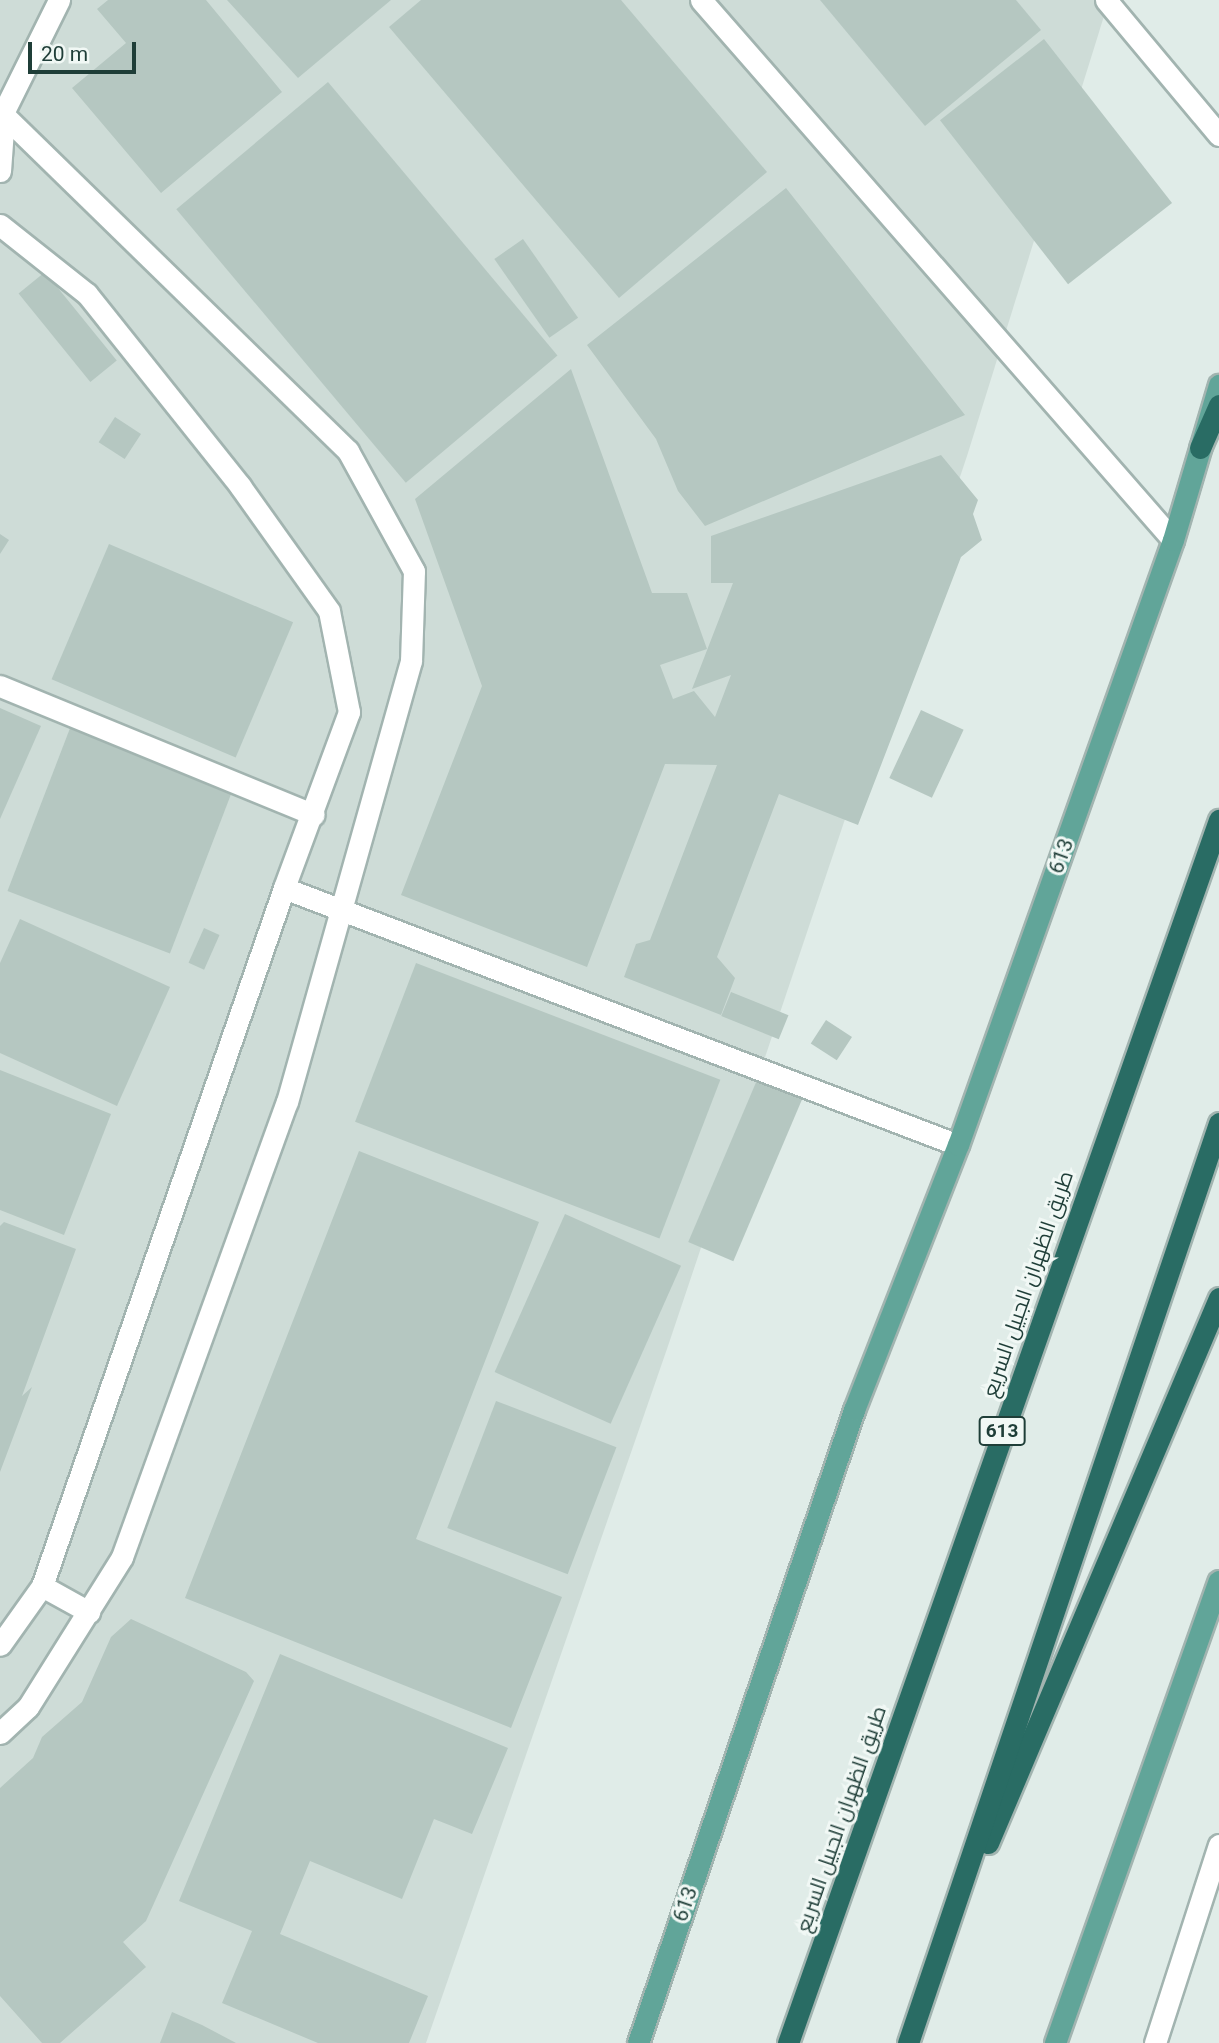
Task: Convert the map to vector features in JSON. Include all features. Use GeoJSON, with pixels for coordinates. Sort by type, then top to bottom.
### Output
{"type":"FeatureCollection","features":[{"type":"Feature","properties":{"kind":"highway"},"geometry":{"type":"LineString","coordinates":[[1200,448],[1219,405]]}},
{"type":"Feature","properties":{"kind":"highway","name":"طريق الظهران الجبيل السريع"},"geometry":{"type":"LineString","coordinates":[[788,2043],[1219,820]]}},
{"type":"Feature","properties":{"kind":"highway"},"geometry":{"type":"LineString","coordinates":[[908,2043],[1219,1123]]}},
{"type":"Feature","properties":{"kind":"highway"},"geometry":{"type":"LineString","coordinates":[[922,1999],[1219,1298]]}},
{"type":"Feature","properties":{"kind":"main road","name":"613"},"geometry":{"type":"LineString","coordinates":[[638,2043],[854,1410],[958,1145],[1173,540],[1219,385]]}},
{"type":"Feature","properties":{"kind":"main road"},"geometry":{"type":"LineString","coordinates":[[1055,2043],[1219,1581]]}},
{"type":"Feature","properties":{"kind":"street"},"geometry":{"type":"LineString","coordinates":[[0,171],[2,117],[60,0]]}},
{"type":"Feature","properties":{"kind":"street"},"geometry":{"type":"LineString","coordinates":[[701,0],[1173,540]]}},
{"type":"Feature","properties":{"kind":"street"},"geometry":{"type":"LineString","coordinates":[[1106,0],[1219,135]]}},
{"type":"Feature","properties":{"kind":"street"},"geometry":{"type":"LineString","coordinates":[[0,1733],[28,1707],[122,1558],[287,1102],[411,661],[414,571],[348,451],[2,117]]}},
{"type":"Feature","properties":{"kind":"street"},"geometry":{"type":"LineString","coordinates":[[0,225],[86,294],[240,486],[329,611],[349,712],[314,815],[284,888],[42,1586],[0,1644]]}},
{"type":"Feature","properties":{"kind":"street"},"geometry":{"type":"LineString","coordinates":[[0,686],[314,815]]}},
{"type":"Feature","properties":{"kind":"street"},"geometry":{"type":"LineString","coordinates":[[284,888],[958,1145]]}},
{"type":"Feature","properties":{"kind":"street"},"geometry":{"type":"LineString","coordinates":[[42,1586],[89,1612]]}},
{"type":"Feature","properties":{"kind":"street"},"geometry":{"type":"LineString","coordinates":[[1155,2043],[1219,1845]]}},
{"type":"Feature","properties":{"kind":"shaded area"},"geometry":{"type":"Polygon","coordinates":[[[0,0],[1109,0],[967,456],[668,1346],[426,2043],[0,2043],[0,0]]]}},
{"type":"Feature","properties":{"kind":"building"},"geometry":{"type":"Polygon","coordinates":[[[108,0],[206,0],[282,92],[161,193],[72,88],[126,43],[97,9],[108,0]]]}},
{"type":"Feature","properties":{"kind":"building"},"geometry":{"type":"Polygon","coordinates":[[[227,0],[391,0],[298,78],[227,0]]]}},
{"type":"Feature","properties":{"kind":"building"},"geometry":{"type":"Polygon","coordinates":[[[421,0],[621,0],[767,172],[619,298],[389,27],[421,0]]]}},
{"type":"Feature","properties":{"kind":"building"},"geometry":{"type":"Polygon","coordinates":[[[820,0],[1016,0],[1041,30],[925,126],[820,0]]]}},
{"type":"Feature","properties":{"kind":"building"},"geometry":{"type":"Polygon","coordinates":[[[1044,39],[1172,203],[1068,284],[940,120],[1044,39]]]}},
{"type":"Feature","properties":{"kind":"building"},"geometry":{"type":"Polygon","coordinates":[[[328,82],[557,355],[406,483],[176,209],[328,82]]]}},
{"type":"Feature","properties":{"kind":"building"},"geometry":{"type":"Polygon","coordinates":[[[786,188],[965,415],[705,526],[678,491],[656,439],[587,345],[786,188]]]}},
{"type":"Feature","properties":{"kind":"building"},"geometry":{"type":"Polygon","coordinates":[[[523,239],[578,318],[549,338],[494,259],[523,239]]]}},
{"type":"Feature","properties":{"kind":"building"},"geometry":{"type":"Polygon","coordinates":[[[45,272],[117,361],[90,382],[19,293],[45,272]]]}},
{"type":"Feature","properties":{"kind":"building"},"geometry":{"type":"Polygon","coordinates":[[[571,369],[652,593],[687,593],[707,649],[660,665],[673,699],[694,691],[715,717],[731,675],[692,689],[733,583],[711,583],[711,536],[941,455],[978,500],[973,514],[982,540],[961,557],[858,825],[779,794],[717,957],[735,978],[721,1015],[624,977],[636,944],[650,940],[717,765],[665,764],[587,967],[401,895],[482,686],[415,499],[571,369]]]}},
{"type":"Feature","properties":{"kind":"building"},"geometry":{"type":"Polygon","coordinates":[[[115,417],[141,434],[125,459],[99,442],[115,417]]]}},
{"type":"Feature","properties":{"kind":"building"},"geometry":{"type":"Polygon","coordinates":[[[0,534],[9,540],[0,554],[0,534]]]}},
{"type":"Feature","properties":{"kind":"building"},"geometry":{"type":"Polygon","coordinates":[[[109,544],[293,622],[236,757],[52,679],[109,544]]]}},
{"type":"Feature","properties":{"kind":"building"},"geometry":{"type":"Polygon","coordinates":[[[0,708],[41,726],[0,819],[0,708]]]}},
{"type":"Feature","properties":{"kind":"building"},"geometry":{"type":"Polygon","coordinates":[[[921,710],[964,730],[932,798],[889,778],[921,710]]]}},
{"type":"Feature","properties":{"kind":"building"},"geometry":{"type":"Polygon","coordinates":[[[72,723],[234,785],[170,953],[7,891],[72,723]]]}},
{"type":"Feature","properties":{"kind":"building"},"geometry":{"type":"Polygon","coordinates":[[[20,919],[170,987],[117,1106],[0,1053],[0,963],[20,919]]]}},
{"type":"Feature","properties":{"kind":"building"},"geometry":{"type":"Polygon","coordinates":[[[204,928],[220,935],[204,970],[189,963],[204,928]]]}},
{"type":"Feature","properties":{"kind":"building"},"geometry":{"type":"Polygon","coordinates":[[[416,963],[720,1080],[659,1239],[355,1122],[416,963]]]}},
{"type":"Feature","properties":{"kind":"building"},"geometry":{"type":"Polygon","coordinates":[[[731,992],[788,1015],[779,1039],[721,1016],[731,992]]]}},
{"type":"Feature","properties":{"kind":"building"},"geometry":{"type":"Polygon","coordinates":[[[826,1020],[852,1037],[837,1060],[811,1043],[826,1020]]]}},
{"type":"Feature","properties":{"kind":"building"},"geometry":{"type":"Polygon","coordinates":[[[0,1070],[111,1114],[64,1235],[0,1210],[0,1070]]]}},
{"type":"Feature","properties":{"kind":"building"},"geometry":{"type":"Polygon","coordinates":[[[757,1080],[802,1099],[733,1261],[688,1242],[757,1080]]]}},
{"type":"Feature","properties":{"kind":"building"},"geometry":{"type":"Polygon","coordinates":[[[359,1151],[539,1222],[416,1539],[562,1597],[511,1728],[185,1598],[359,1151]]]}},
{"type":"Feature","properties":{"kind":"building"},"geometry":{"type":"Polygon","coordinates":[[[565,1214],[681,1266],[611,1424],[495,1372],[565,1214]]]}},
{"type":"Feature","properties":{"kind":"building"},"geometry":{"type":"Polygon","coordinates":[[[4,1222],[76,1249],[22,1396],[32,1387],[0,1472],[0,1226],[4,1222]]]}},
{"type":"Feature","properties":{"kind":"building"},"geometry":{"type":"Polygon","coordinates":[[[496,1401],[616,1447],[568,1574],[447,1528],[496,1401]]]}},
{"type":"Feature","properties":{"kind":"building"},"geometry":{"type":"Polygon","coordinates":[[[131,1619],[246,1672],[254,1681],[146,1921],[123,1942],[146,1967],[60,2043],[42,2043],[0,1996],[0,1788],[33,1758],[42,1737],[82,1702],[111,1637],[131,1619]]]}},
{"type":"Feature","properties":{"kind":"building"},"geometry":{"type":"Polygon","coordinates":[[[280,1654],[508,1748],[472,1834],[434,1819],[402,1899],[310,1861],[280,1934],[428,1996],[409,2043],[318,2043],[222,2003],[252,1931],[179,1901],[280,1654]]]}},
{"type":"Feature","properties":{"kind":"building"},"geometry":{"type":"Polygon","coordinates":[[[172,2012],[202,2025],[236,2043],[160,2043],[172,2012]]]}}]}
